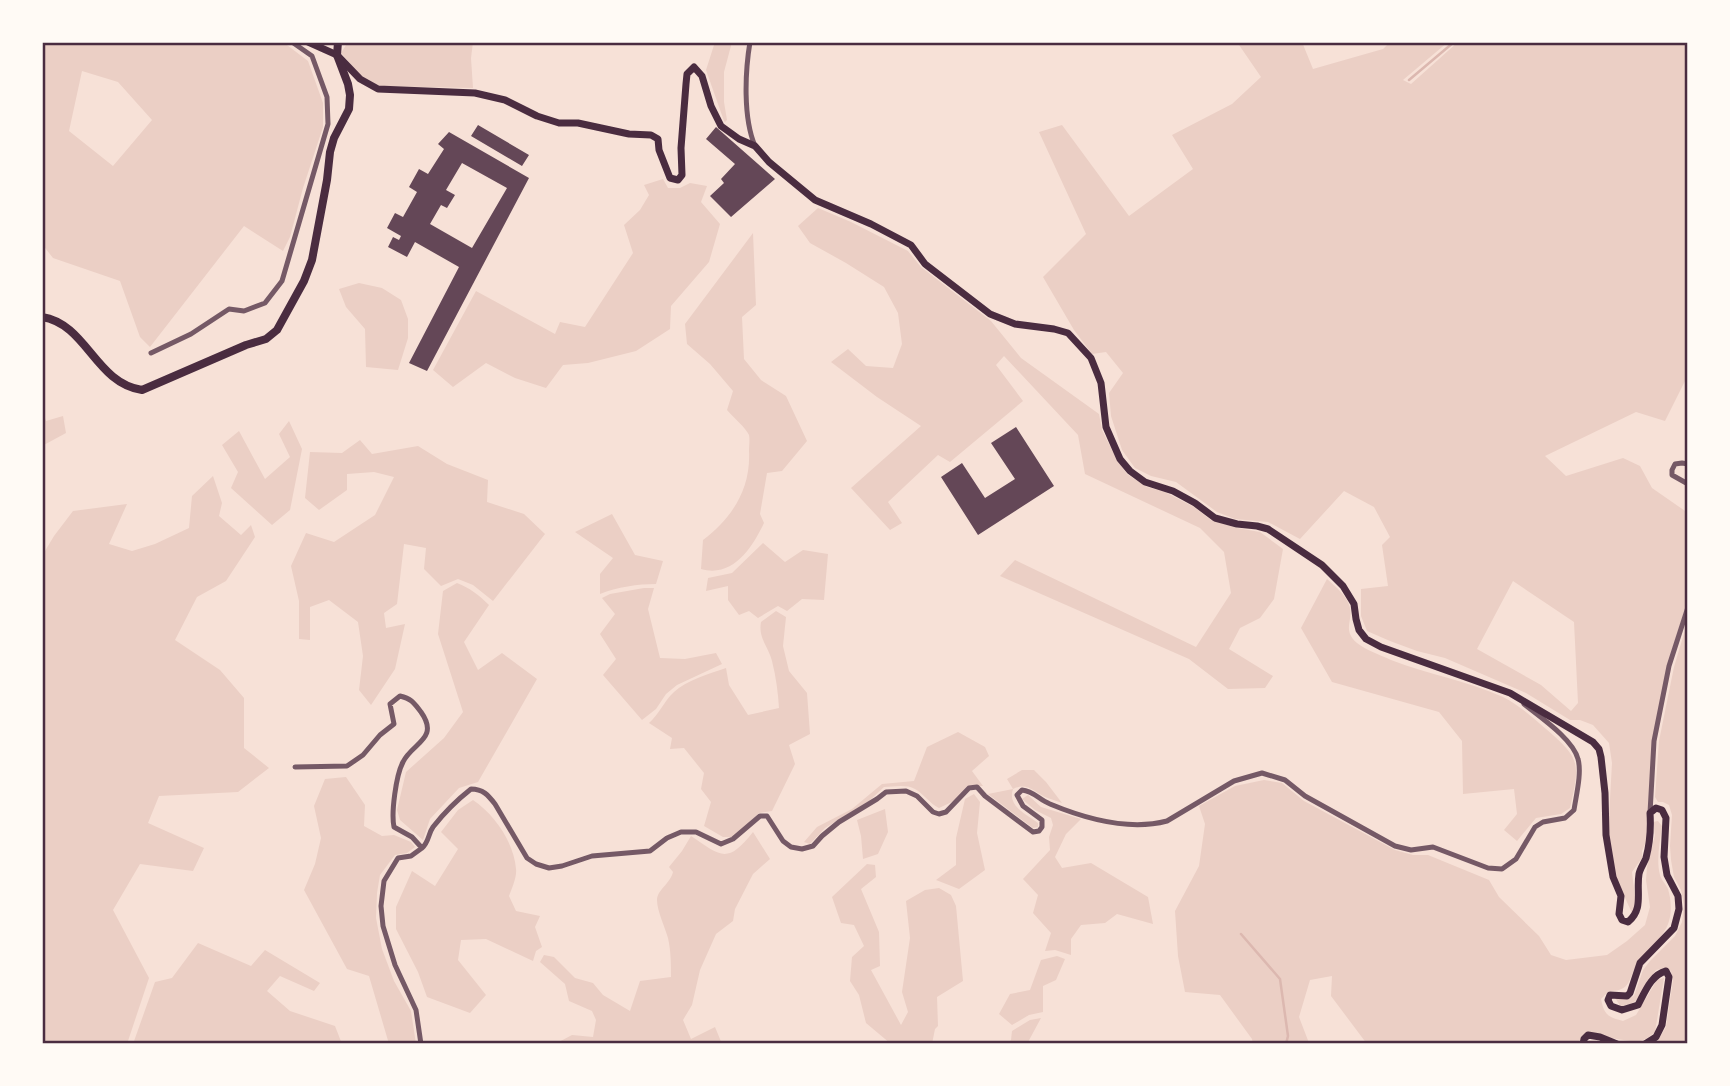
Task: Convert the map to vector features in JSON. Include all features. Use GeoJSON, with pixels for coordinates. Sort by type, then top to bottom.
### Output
{"type":"FeatureCollection","features":[{"type":"Feature","properties":{"kind":"highway"},"geometry":{"type":"LineString","coordinates":[[42,317],[56,319],[74,333],[115,379],[128,388],[142,390],[246,345],[266,340],[277,330],[304,281],[312,260],[330,152],[349,109],[350,95],[337,55],[338,42]]}},
{"type":"Feature","properties":{"kind":"main road"},"geometry":{"type":"LineString","coordinates":[[309,42],[337,55],[360,79],[378,89],[475,93],[505,100],[537,117],[559,123],[578,123],[629,134],[651,135],[657,139],[670,178],[678,180],[682,175],[681,148],[687,74],[694,67],[702,76],[720,125],[738,139],[755,146],[769,162],[815,200],[871,224],[911,246],[925,264],[990,314],[1015,324],[1068,333],[1091,358],[1101,383],[1106,427],[1120,458],[1130,471],[1145,482],[1173,491],[1195,503],[1215,518],[1268,529],[1322,565],[1343,586],[1354,604],[1359,630],[1366,639],[1381,647],[1510,693],[1593,742],[1601,757],[1606,835],[1613,877],[1621,896],[1619,914],[1622,920],[1628,922],[1633,918],[1639,904],[1639,873],[1651,835],[1650,813],[1656,808],[1662,810],[1666,818],[1664,857],[1667,875],[1678,896],[1679,909],[1674,928],[1640,963],[1630,993],[1627,996],[1610,995],[1608,1000],[1612,1006],[1622,1010],[1638,1005],[1658,973],[1666,971],[1669,976],[1662,1025],[1656,1037],[1645,1044]]}},
{"type":"Feature","properties":{"kind":"main road"},"geometry":{"type":"LineString","coordinates":[[1583,1044],[1588,1035],[1617,1044]]}},
{"type":"Feature","properties":{"kind":"street"},"geometry":{"type":"LineString","coordinates":[[151,353],[191,334],[229,309],[244,311],[265,303],[282,281],[328,124],[327,97],[312,56],[292,42]]}},
{"type":"Feature","properties":{"kind":"street"},"geometry":{"type":"LineString","coordinates":[[750,42],[747,95],[750,133],[755,146]]}},
{"type":"Feature","properties":{"kind":"street"},"geometry":{"type":"LineString","coordinates":[[1688,464],[1675,464],[1672,475],[1688,484]]}},
{"type":"Feature","properties":{"kind":"street"},"geometry":{"type":"LineString","coordinates":[[1650,813],[1654,741],[1669,666],[1688,607]]}},
{"type":"Feature","properties":{"kind":"street"},"geometry":{"type":"LineString","coordinates":[[421,1044],[416,1010],[395,965],[383,926],[381,906],[384,881],[398,858],[411,856],[422,848],[430,831],[471,789],[479,789],[489,796],[527,858],[549,868],[592,856],[650,851],[667,838],[681,832],[696,832],[721,844],[733,839],[760,816],[767,816],[783,841],[802,849],[813,846],[839,822],[886,792],[906,791],[917,796],[933,812],[939,814],[946,812],[969,788],[976,787],[1033,832],[1042,827],[1042,820],[1019,801],[1017,795],[1022,790],[1029,790],[1044,802],[1062,809],[1103,820],[1132,825],[1157,824],[1167,821],[1234,781],[1262,773],[1285,780],[1304,796],[1395,846],[1411,850],[1433,847],[1488,868],[1502,869],[1516,859],[1535,827],[1543,822],[1565,818],[1574,810],[1579,778],[1579,760],[1570,745],[1510,693]]}},
{"type":"Feature","properties":{"kind":"street"},"geometry":{"type":"LineString","coordinates":[[295,767],[347,766],[363,755],[380,735],[394,724],[390,704],[400,696],[410,699],[426,721],[427,733],[403,761],[392,819],[394,827],[412,837],[422,848]]}},
{"type":"Feature","properties":{"kind":"shaded area"},"geometry":{"type":"Polygon","coordinates":[[[42,42],[283,42],[308,61],[323,103],[323,127],[290,237],[283,251],[244,226],[150,347],[140,337],[120,281],[53,258],[42,244],[42,42]],[[82,71],[69,131],[113,166],[152,120],[118,82],[82,71]]]}},
{"type":"Feature","properties":{"kind":"shaded area"},"geometry":{"type":"Polygon","coordinates":[[[348,42],[473,42],[473,88],[379,86],[362,77],[341,53],[348,42]]]}},
{"type":"Feature","properties":{"kind":"shaded area"},"geometry":{"type":"Polygon","coordinates":[[[715,42],[732,42],[724,72],[725,122],[706,70],[715,42]]]}},
{"type":"Feature","properties":{"kind":"shaded area"},"geometry":{"type":"Polygon","coordinates":[[[1237,42],[1302,42],[1313,69],[1383,49],[1390,42],[1448,42],[1403,80],[1411,84],[1458,42],[1688,42],[1688,375],[1665,421],[1636,412],[1545,456],[1566,476],[1623,458],[1640,466],[1652,488],[1688,513],[1688,599],[1667,666],[1653,742],[1648,837],[1642,858],[1632,872],[1636,905],[1632,913],[1616,878],[1608,835],[1612,763],[1609,743],[1593,725],[1580,720],[1570,720],[1526,693],[1445,658],[1417,651],[1367,631],[1361,616],[1361,589],[1388,586],[1382,545],[1390,537],[1374,507],[1344,491],[1300,539],[1268,522],[1235,519],[1217,512],[1176,482],[1151,476],[1135,468],[1122,450],[1111,416],[1109,393],[1123,373],[1106,352],[1092,354],[1074,330],[1043,277],[1086,234],[1039,132],[1062,125],[1129,216],[1193,169],[1172,135],[1232,104],[1261,77],[1237,42]],[[1513,581],[1477,649],[1541,685],[1571,711],[1578,703],[1574,622],[1513,581]]]}},
{"type":"Feature","properties":{"kind":"shaded area"},"geometry":{"type":"Polygon","coordinates":[[[663,179],[668,188],[680,188],[690,183],[707,186],[701,202],[720,224],[709,262],[671,306],[670,329],[636,351],[588,363],[563,365],[546,388],[515,378],[486,363],[453,387],[433,370],[476,291],[555,334],[560,322],[585,327],[633,253],[624,225],[640,210],[649,195],[644,185],[663,179]]]}},
{"type":"Feature","properties":{"kind":"shaded area"},"geometry":{"type":"Polygon","coordinates":[[[818,208],[908,251],[921,267],[991,321],[1021,358],[1099,414],[1102,430],[1127,474],[1147,487],[1165,492],[1194,507],[1211,520],[1260,532],[1283,549],[1274,599],[1260,618],[1240,628],[1229,649],[1273,676],[1265,688],[1228,689],[1189,659],[1000,576],[1015,560],[1196,647],[1231,593],[1224,552],[1200,528],[1085,474],[1078,435],[1004,356],[996,365],[1023,401],[950,462],[938,455],[888,502],[902,523],[890,530],[851,488],[921,426],[831,362],[848,349],[866,366],[893,368],[902,344],[898,313],[884,287],[810,243],[798,226],[818,208]]]}},
{"type":"Feature","properties":{"kind":"shaded area"},"geometry":{"type":"Polygon","coordinates":[[[753,233],[756,305],[742,317],[744,359],[761,380],[786,396],[807,441],[782,471],[767,473],[760,514],[764,523],[754,542],[732,565],[712,571],[701,569],[703,540],[723,522],[738,502],[747,478],[749,435],[727,410],[733,391],[710,364],[687,344],[685,324],[753,233]]]}},
{"type":"Feature","properties":{"kind":"shaded area"},"geometry":{"type":"Polygon","coordinates":[[[359,283],[382,288],[401,300],[408,319],[408,338],[398,370],[366,367],[365,329],[346,307],[339,289],[359,283]]]}},
{"type":"Feature","properties":{"kind":"shaded area"},"geometry":{"type":"Polygon","coordinates":[[[42,409],[46,421],[63,416],[66,433],[42,446],[42,409]]]}},
{"type":"Feature","properties":{"kind":"shaded area"},"geometry":{"type":"Polygon","coordinates":[[[289,421],[302,449],[290,510],[272,525],[231,488],[238,472],[222,445],[239,431],[265,479],[290,457],[279,434],[289,421]]]}},
{"type":"Feature","properties":{"kind":"shaded area"},"geometry":{"type":"Polygon","coordinates":[[[360,440],[372,454],[418,446],[447,464],[488,480],[487,502],[524,514],[545,534],[493,601],[473,585],[458,579],[441,586],[424,569],[426,548],[404,544],[397,604],[384,613],[386,628],[405,624],[395,669],[371,705],[359,690],[363,656],[358,622],[329,600],[310,607],[310,640],[299,639],[299,601],[291,566],[306,533],[334,542],[375,515],[394,477],[374,472],[347,474],[347,490],[319,510],[305,498],[310,452],[342,453],[360,440]]]}},
{"type":"Feature","properties":{"kind":"shaded area"},"geometry":{"type":"Polygon","coordinates":[[[213,476],[222,503],[219,516],[241,535],[251,525],[255,537],[226,581],[197,597],[175,640],[220,670],[244,698],[244,748],[269,768],[238,792],[159,796],[148,823],[204,848],[193,871],[140,864],[113,910],[149,978],[127,1044],[42,1044],[42,556],[73,511],[127,504],[109,544],[132,551],[155,544],[189,528],[192,496],[213,476]]]}},
{"type":"Feature","properties":{"kind":"shaded area"},"geometry":{"type":"Polygon","coordinates":[[[612,514],[635,555],[663,561],[656,584],[628,586],[600,594],[600,574],[613,558],[575,532],[612,514]]]}},
{"type":"Feature","properties":{"kind":"shaded area"},"geometry":{"type":"Polygon","coordinates":[[[763,543],[785,562],[803,550],[828,554],[824,600],[802,599],[787,611],[778,606],[758,618],[749,611],[739,615],[728,600],[728,586],[706,591],[708,578],[732,573],[763,543]]]}},
{"type":"Feature","properties":{"kind":"shaded area"},"geometry":{"type":"Polygon","coordinates":[[[1327,579],[1347,600],[1351,613],[1350,634],[1361,646],[1391,660],[1503,697],[1557,739],[1572,755],[1575,763],[1570,808],[1561,814],[1536,818],[1517,841],[1504,830],[1517,814],[1514,789],[1463,794],[1462,741],[1439,712],[1332,682],[1301,628],[1327,579]]]}},
{"type":"Feature","properties":{"kind":"shaded area"},"geometry":{"type":"Polygon","coordinates":[[[457,583],[474,592],[489,605],[464,642],[478,670],[502,653],[537,679],[478,782],[459,788],[430,819],[423,840],[400,820],[397,810],[406,772],[444,738],[463,712],[438,634],[443,591],[457,583]]]}},
{"type":"Feature","properties":{"kind":"shaded area"},"geometry":{"type":"Polygon","coordinates":[[[654,588],[648,609],[660,658],[685,659],[716,653],[722,664],[677,685],[666,694],[656,709],[642,720],[603,675],[616,659],[600,634],[615,614],[602,598],[654,588]]]}},
{"type":"Feature","properties":{"kind":"shaded area"},"geometry":{"type":"Polygon","coordinates":[[[776,611],[786,617],[783,646],[789,671],[807,693],[810,734],[789,745],[795,764],[772,811],[759,813],[734,837],[723,837],[704,826],[711,802],[701,789],[704,773],[684,748],[670,749],[672,738],[649,723],[679,688],[726,668],[729,685],[748,715],[779,708],[773,667],[760,628],[761,622],[776,611]]]}},
{"type":"Feature","properties":{"kind":"shaded area"},"geometry":{"type":"Polygon","coordinates":[[[1688,620],[1688,1044],[1656,1044],[1666,1027],[1673,980],[1671,971],[1664,968],[1656,970],[1642,994],[1633,1002],[1620,1006],[1616,999],[1634,996],[1643,970],[1675,936],[1682,922],[1684,905],[1671,860],[1672,815],[1669,805],[1658,802],[1655,797],[1659,741],[1674,667],[1688,620]]]}},
{"type":"Feature","properties":{"kind":"shaded area"},"geometry":{"type":"Polygon","coordinates":[[[958,732],[985,747],[989,756],[972,771],[983,786],[967,786],[954,801],[939,808],[911,787],[884,787],[869,801],[825,828],[810,844],[804,842],[817,827],[852,809],[882,784],[914,781],[927,747],[958,732]]]}},
{"type":"Feature","properties":{"kind":"shaded area"},"geometry":{"type":"Polygon","coordinates":[[[1022,770],[1034,770],[1062,803],[1026,787],[1013,789],[1007,779],[1022,770]]]}},
{"type":"Feature","properties":{"kind":"shaded area"},"geometry":{"type":"Polygon","coordinates":[[[346,777],[365,805],[364,826],[382,836],[394,835],[411,842],[415,847],[407,853],[395,855],[380,875],[376,918],[382,949],[394,981],[411,1011],[416,1044],[389,1044],[369,976],[347,969],[304,890],[315,864],[321,838],[314,806],[325,779],[346,777]]]}},
{"type":"Feature","properties":{"kind":"shaded area"},"geometry":{"type":"Polygon","coordinates":[[[1264,780],[1282,783],[1304,801],[1395,850],[1413,855],[1428,855],[1489,880],[1499,897],[1539,936],[1551,955],[1566,960],[1607,955],[1645,925],[1650,907],[1647,867],[1655,835],[1653,822],[1658,821],[1662,826],[1659,869],[1670,897],[1669,921],[1663,933],[1637,964],[1625,987],[1609,991],[1601,999],[1608,1015],[1623,1021],[1636,1015],[1657,980],[1664,978],[1655,1032],[1637,1042],[1610,1038],[1598,1033],[1586,1034],[1576,1044],[1367,1044],[1331,996],[1332,976],[1310,980],[1299,1017],[1311,1044],[1253,1044],[1220,995],[1185,992],[1178,956],[1175,911],[1199,866],[1205,824],[1199,806],[1235,786],[1264,780]]]}},
{"type":"Feature","properties":{"kind":"shaded area"},"geometry":{"type":"Polygon","coordinates":[[[1013,789],[1015,805],[1038,823],[1038,827],[1033,828],[988,794],[1013,789]]]}},
{"type":"Feature","properties":{"kind":"shaded area"},"geometry":{"type":"Polygon","coordinates":[[[974,794],[980,802],[977,833],[985,870],[959,889],[936,880],[956,865],[956,838],[965,799],[974,794]]]}},
{"type":"Feature","properties":{"kind":"shaded area"},"geometry":{"type":"Polygon","coordinates":[[[1028,795],[1041,807],[1081,819],[1066,834],[1055,857],[1062,868],[1091,863],[1148,897],[1153,924],[1117,914],[1105,923],[1081,925],[1071,939],[1071,955],[1055,950],[1045,951],[1051,933],[1033,913],[1038,895],[1023,879],[1050,850],[1049,837],[1053,825],[1051,818],[1022,799],[1028,795]]]}},
{"type":"Feature","properties":{"kind":"shaded area"},"geometry":{"type":"Polygon","coordinates":[[[473,800],[495,821],[507,839],[516,872],[509,896],[516,911],[540,916],[535,927],[542,947],[536,951],[533,961],[486,939],[461,940],[458,960],[486,995],[470,1013],[427,997],[418,972],[396,929],[396,907],[412,871],[435,886],[458,849],[441,832],[458,810],[473,800]]]}},
{"type":"Feature","properties":{"kind":"shaded area"},"geometry":{"type":"Polygon","coordinates":[[[885,809],[888,832],[878,854],[863,859],[857,820],[885,809]]]}},
{"type":"Feature","properties":{"kind":"shaded area"},"geometry":{"type":"Polygon","coordinates":[[[753,832],[770,859],[753,874],[735,909],[733,921],[716,934],[700,970],[692,1005],[683,1020],[691,1039],[715,1027],[722,1044],[555,1044],[572,1035],[593,1037],[596,1020],[592,1011],[569,1001],[565,984],[540,962],[544,955],[554,957],[575,978],[593,983],[603,995],[630,1011],[640,981],[671,977],[669,943],[657,900],[673,872],[669,867],[691,836],[723,854],[737,849],[753,832]]]}},
{"type":"Feature","properties":{"kind":"shaded area"},"geometry":{"type":"Polygon","coordinates":[[[867,864],[875,865],[876,877],[861,889],[879,932],[880,966],[871,970],[901,1025],[908,1012],[902,992],[910,938],[906,901],[925,890],[939,888],[951,895],[956,906],[963,981],[937,997],[938,1026],[932,1044],[891,1044],[866,1023],[859,995],[850,981],[852,957],[864,946],[854,925],[841,923],[832,897],[867,864]]]}},
{"type":"Feature","properties":{"kind":"shaded area"},"geometry":{"type":"Polygon","coordinates":[[[198,943],[251,966],[265,950],[320,983],[314,991],[280,976],[267,991],[290,1011],[335,1026],[342,1044],[133,1044],[155,982],[172,978],[198,943]]]}},
{"type":"Feature","properties":{"kind":"shaded area"},"geometry":{"type":"Polygon","coordinates":[[[1057,956],[1065,959],[1056,980],[1043,986],[1043,1012],[1029,1015],[1012,1025],[999,1014],[1010,994],[1030,990],[1041,960],[1057,956]]]}},
{"type":"Feature","properties":{"kind":"shaded area"},"geometry":{"type":"Polygon","coordinates":[[[1041,1018],[1027,1044],[1007,1044],[1011,1040],[1012,1031],[1030,1020],[1041,1018]]]}},
{"type":"Feature","properties":{"kind":"building"},"geometry":{"type":"Polygon","coordinates":[[[478,125],[529,155],[522,166],[471,136],[478,125]]]}},
{"type":"Feature","properties":{"kind":"building"},"geometry":{"type":"Polygon","coordinates":[[[716,127],[775,179],[731,217],[710,196],[724,183],[721,179],[735,164],[706,139],[716,127]]]}},
{"type":"Feature","properties":{"kind":"building"},"geometry":{"type":"Polygon","coordinates":[[[449,132],[529,178],[427,371],[409,363],[459,267],[415,242],[407,257],[388,247],[393,237],[399,240],[401,236],[387,228],[395,213],[403,217],[417,192],[409,187],[419,169],[428,174],[444,149],[438,144],[449,132]],[[462,163],[446,190],[455,195],[447,208],[441,205],[430,224],[472,248],[507,188],[462,163]]]}},
{"type":"Feature","properties":{"kind":"building"},"geometry":{"type":"Polygon","coordinates":[[[1016,427],[1054,486],[978,535],[941,477],[962,463],[985,498],[1015,479],[991,443],[1016,427]]]}},
{"type":"Feature","properties":{"kind":"waterway"},"geometry":{"type":"LineString","coordinates":[[1409,80],[1454,42]]}},
{"type":"Feature","properties":{"kind":"waterway"},"geometry":{"type":"LineString","coordinates":[[1241,934],[1280,979],[1288,1036],[1286,1044]]}}]}
